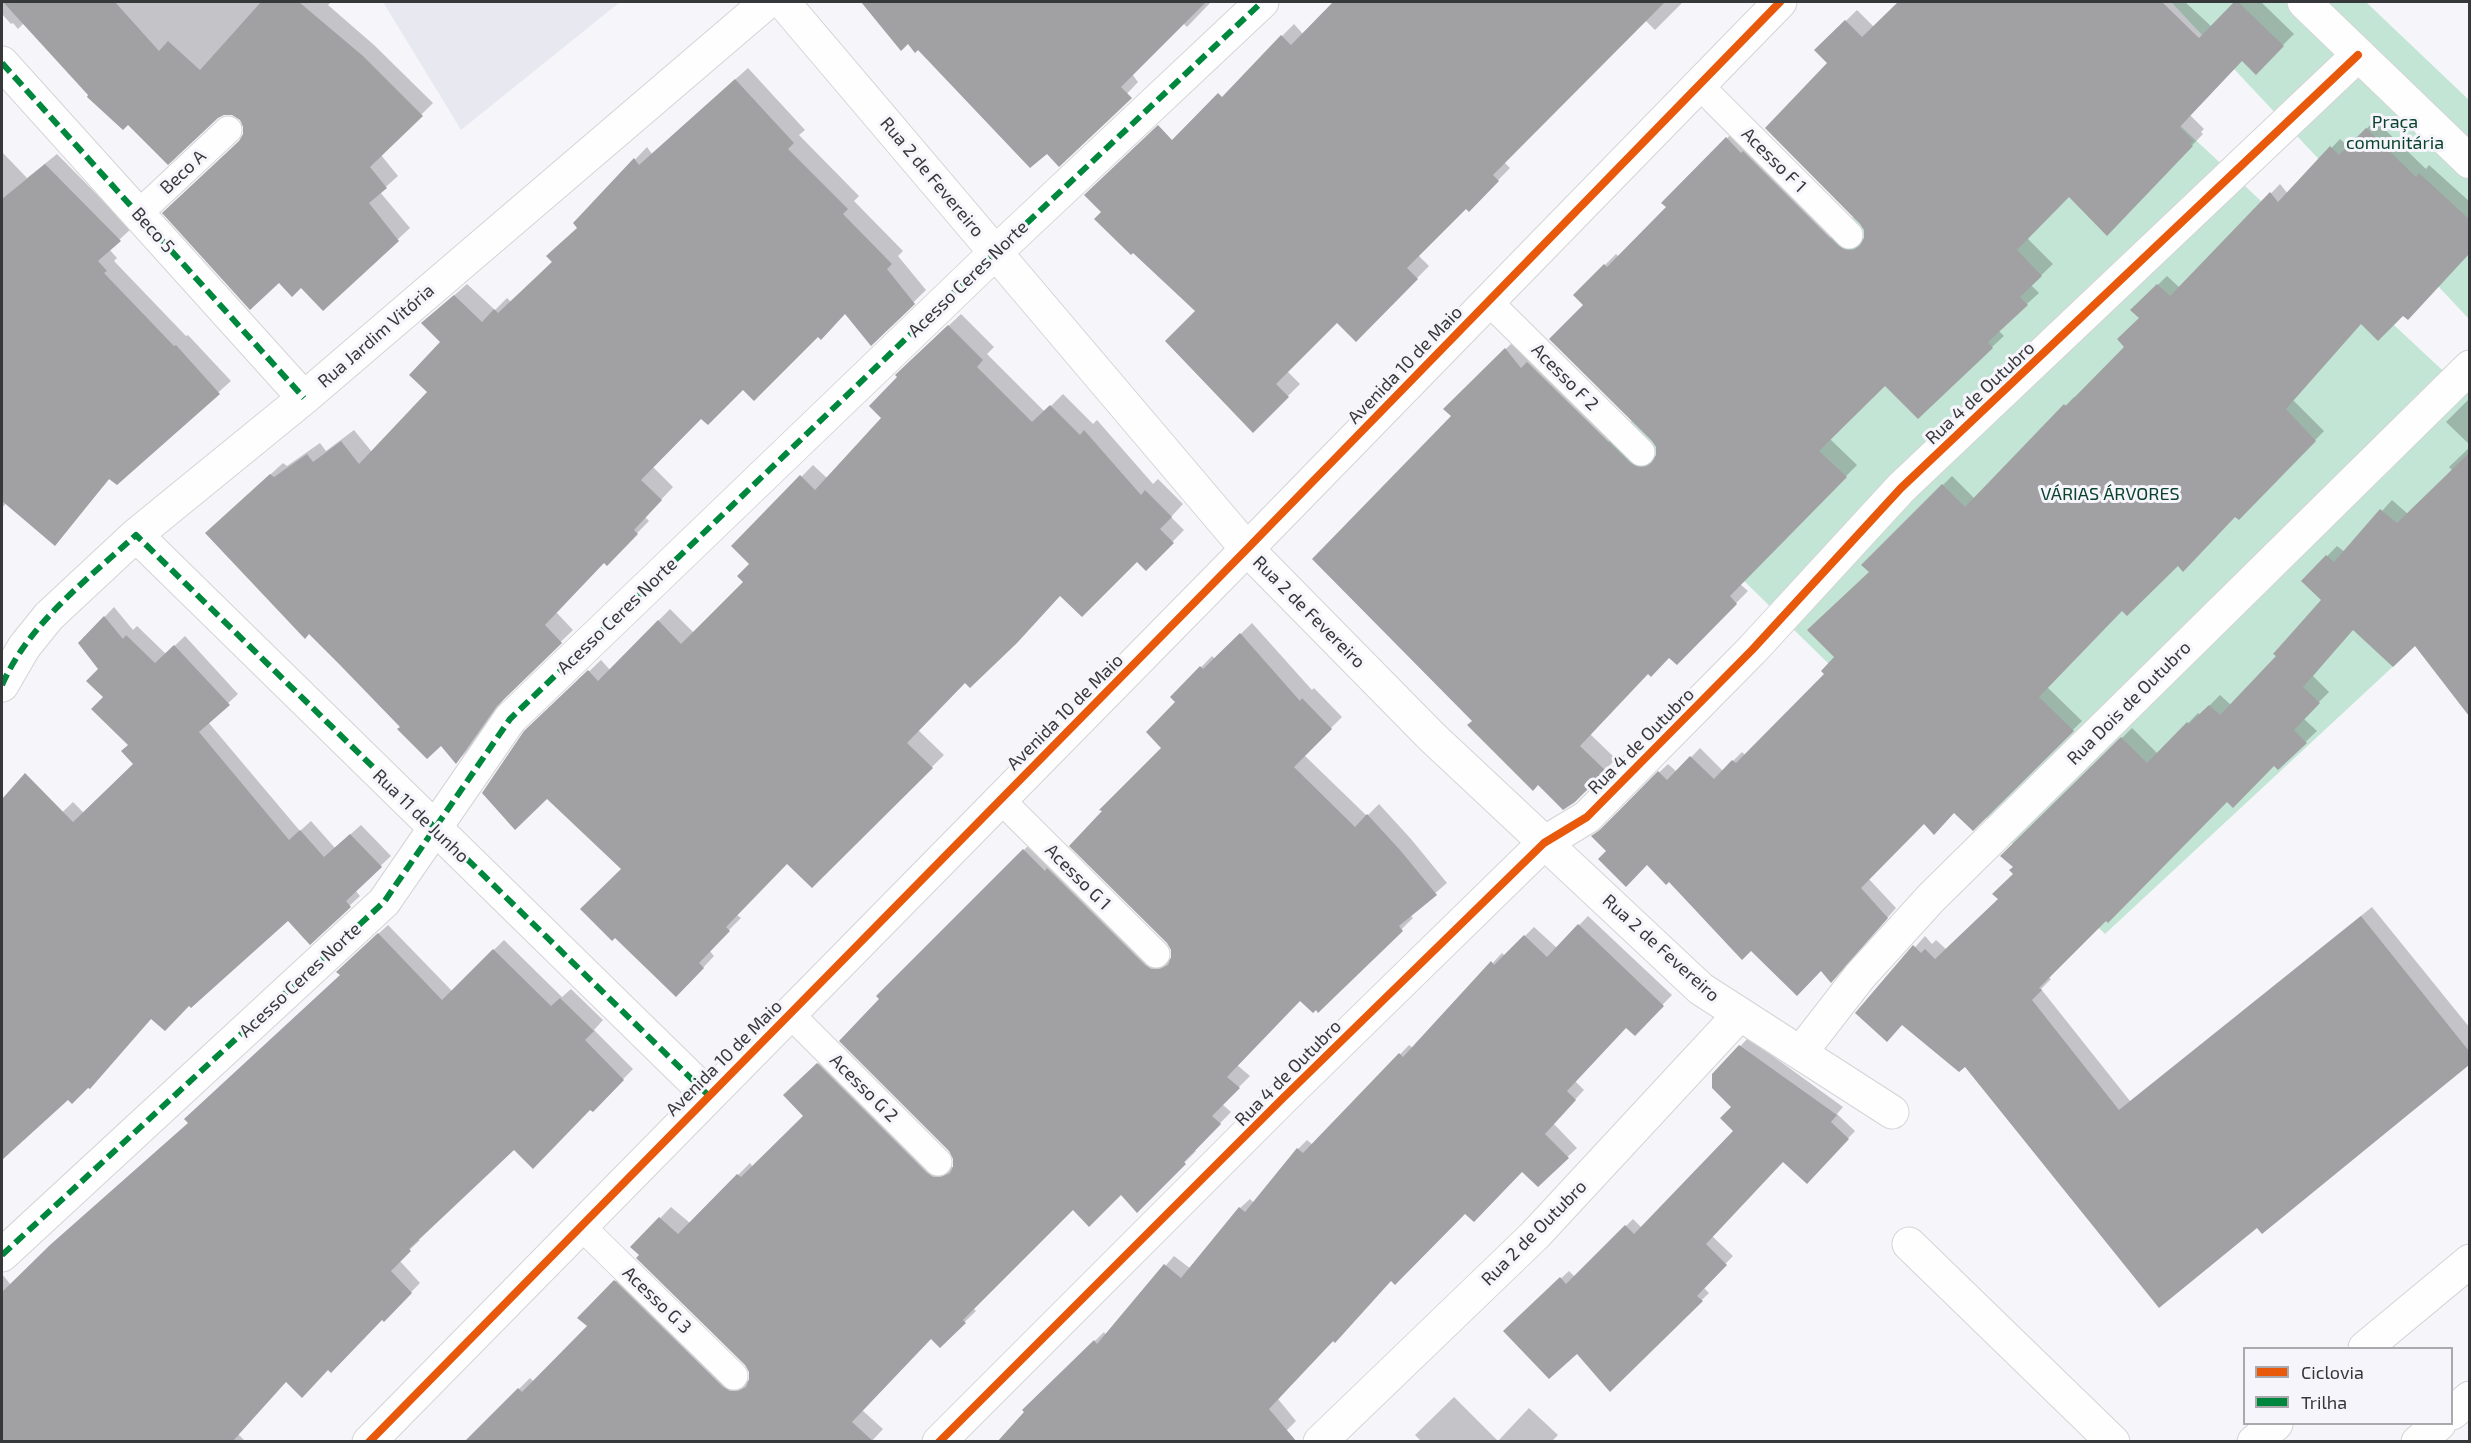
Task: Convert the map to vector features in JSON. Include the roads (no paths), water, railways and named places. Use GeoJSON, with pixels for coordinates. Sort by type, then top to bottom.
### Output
{"type":"FeatureCollection","features":[{"type":"Feature","properties":{"kind":"street","name":"Rua Jardim Vitória"},"geometry":{"type":"LineString","coordinates":[[2,685],[24,647],[50,616],[136,535],[304,398],[767,2]]}},
{"type":"Feature","properties":{"kind":"street","name":"Rua 2 de Fevereiro"},"geometry":{"type":"LineString","coordinates":[[783,2],[1247,549],[1432,737],[1701,989],[1892,1112]]}},
{"type":"Feature","properties":{"kind":"street","name":"Acesso Ceres Norte"},"geometry":{"type":"LineString","coordinates":[[2,1255],[384,902],[510,718],[996,252],[1262,2]]}},
{"type":"Feature","properties":{"kind":"street","name":"Avenida 10 de Maio"},"geometry":{"type":"LineString","coordinates":[[369,1442],[1247,549],[1780,2]]}},
{"type":"Feature","properties":{"kind":"street"},"geometry":{"type":"LineString","coordinates":[[2304,2],[2469,162]]}},
{"type":"Feature","properties":{"kind":"street","name":"Rua 4 de Outubro"},"geometry":{"type":"LineString","coordinates":[[939,1442],[1544,843],[1587,817],[1752,650],[1901,488],[2358,55]]}},
{"type":"Feature","properties":{"kind":"street","name":"Beco 5"},"geometry":{"type":"LineString","coordinates":[[2,63],[304,398]]}},
{"type":"Feature","properties":{"kind":"street","name":"Rua Dois de Outubro"},"geometry":{"type":"LineString","coordinates":[[1801,1052],[1860,976],[1931,898],[2469,367]]}},
{"type":"Feature","properties":{"kind":"street","name":"Rua 11 de Junho"},"geometry":{"type":"LineString","coordinates":[[136,535],[708,1095]]}},
{"type":"Feature","properties":{"kind":"street","name":"Rua 2 de Outubro"},"geometry":{"type":"LineString","coordinates":[[1320,1442],[1535,1235],[1740,1014]]}},
{"type":"Feature","properties":{"kind":"street"},"geometry":{"type":"LineString","coordinates":[[1909,1244],[2113,1442]]}},
{"type":"Feature","properties":{"kind":"street"},"geometry":{"type":"LineString","coordinates":[[2366,1347],[2469,1260]]}},
{"type":"Feature","properties":{"kind":"street"},"geometry":{"type":"LineString","coordinates":[[2453,1411],[2469,1398]]}},
{"type":"Feature","properties":{"kind":"street"},"geometry":{"type":"LineString","coordinates":[[2254,1442],[2275,1425]]}},
{"type":"Feature","properties":{"kind":"street"},"geometry":{"type":"LineString","coordinates":[[2418,1442],[2438,1425]]}},
{"type":"Feature","properties":{"kind":"lane","name":"Acesso F 1"},"geometry":{"type":"LineString","coordinates":[[1699,85],[1849,235]]}},
{"type":"Feature","properties":{"kind":"lane","name":"Beco A"},"geometry":{"type":"LineString","coordinates":[[138,214],[228,130]]}},
{"type":"Feature","properties":{"kind":"lane","name":"Acesso F 2"},"geometry":{"type":"LineString","coordinates":[[1488,301],[1641,452]]}},
{"type":"Feature","properties":{"kind":"lane","name":"Acesso G 1"},"geometry":{"type":"LineString","coordinates":[[1000,799],[1156,954]]}},
{"type":"Feature","properties":{"kind":"lane","name":"Acesso G 2"},"geometry":{"type":"LineString","coordinates":[[789,1013],[939,1162]]}},
{"type":"Feature","properties":{"kind":"lane","name":"Acesso G 3"},"geometry":{"type":"LineString","coordinates":[[580,1225],[734,1376]]}},
{"type":"Feature","properties":{"kind":"park label","name":"Praça comunitária"},"geometry":{"type":"Point","coordinates":[2395,132]}},
{"type":"Feature","properties":{"kind":"park label","name":"VÁRIAS ÁRVORES"},"geometry":{"type":"Point","coordinates":[2110,494]}}]}
